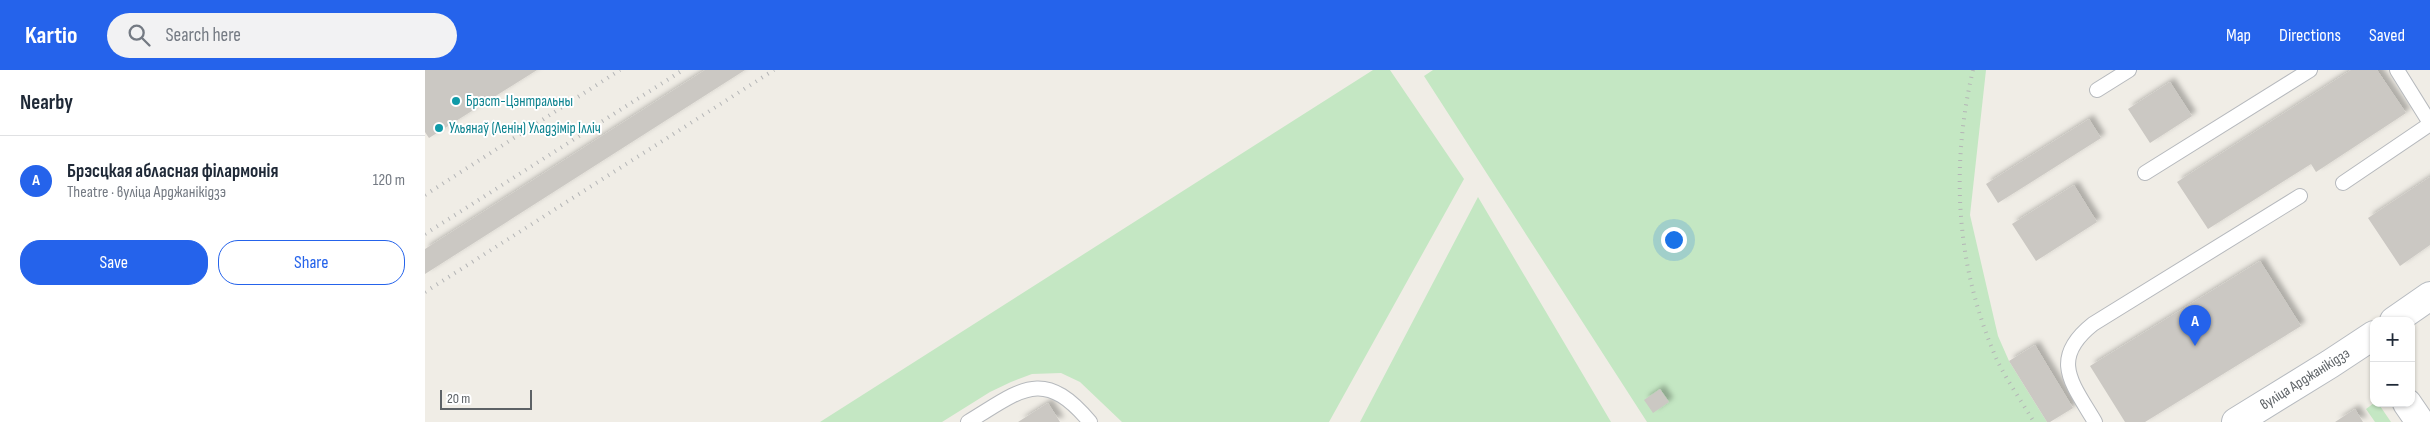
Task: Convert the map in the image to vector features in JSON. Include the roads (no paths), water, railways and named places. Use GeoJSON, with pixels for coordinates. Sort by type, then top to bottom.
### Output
{"type":"FeatureCollection","features":[{"type":"Feature","properties":{"kind":"main road"},"geometry":{"type":"LineString","coordinates":[[2400,317],[2430,296]]}},
{"type":"Feature","properties":{"kind":"main road","name":"вуліца Арджанікідзэ"},"geometry":{"type":"LineString","coordinates":[[2236,422],[2331,364],[2370,343]]}},
{"type":"Feature","properties":{"kind":"main road"},"geometry":{"type":"LineString","coordinates":[[2410,407],[2420,422]]}},
{"type":"Feature","properties":{"kind":"lane"},"geometry":{"type":"LineString","coordinates":[[2097,90],[2129,70]]}},
{"type":"Feature","properties":{"kind":"lane"},"geometry":{"type":"LineString","coordinates":[[2145,173],[2309,70]]}},
{"type":"Feature","properties":{"kind":"lane"},"geometry":{"type":"LineString","coordinates":[[2343,183],[2430,123],[2397,70]]}},
{"type":"Feature","properties":{"kind":"lane"},"geometry":{"type":"LineString","coordinates":[[2095,422],[2073,385],[2069,374],[2067,359],[2071,345],[2080,334],[2093,324],[2300,196]]}},
{"type":"Feature","properties":{"kind":"lane"},"geometry":{"type":"LineString","coordinates":[[968,422],[1016,393],[1041,388],[1069,398],[1090,422]]}},
{"type":"Feature","properties":{"kind":"railway"},"geometry":{"type":"LineString","coordinates":[[425,195],[620,70]]}},
{"type":"Feature","properties":{"kind":"railway"},"geometry":{"type":"LineString","coordinates":[[425,234],[683,70]]}},
{"type":"Feature","properties":{"kind":"railway"},"geometry":{"type":"LineString","coordinates":[[425,292],[774,70]]}},
{"type":"Feature","properties":{"kind":"railway"},"geometry":{"type":"LineString","coordinates":[[1973,70],[1961,144],[1961,217],[1965,253],[1983,325],[1997,360],[2034,422]]}},
{"type":"Feature","properties":{"kind":"place","name":"Брэст-Цэнтральны"},"geometry":{"type":"Point","coordinates":[456,101]}},
{"type":"Feature","properties":{"kind":"place","name":"Ульянаў (Ленін) Уладзімір Ілліч"},"geometry":{"type":"Point","coordinates":[439,128]}},
{"type":"Feature","properties":{"kind":"place","name":"Брэсцкая абласная філармонія"},"geometry":{"type":"Point","coordinates":[2195,346]}}]}
